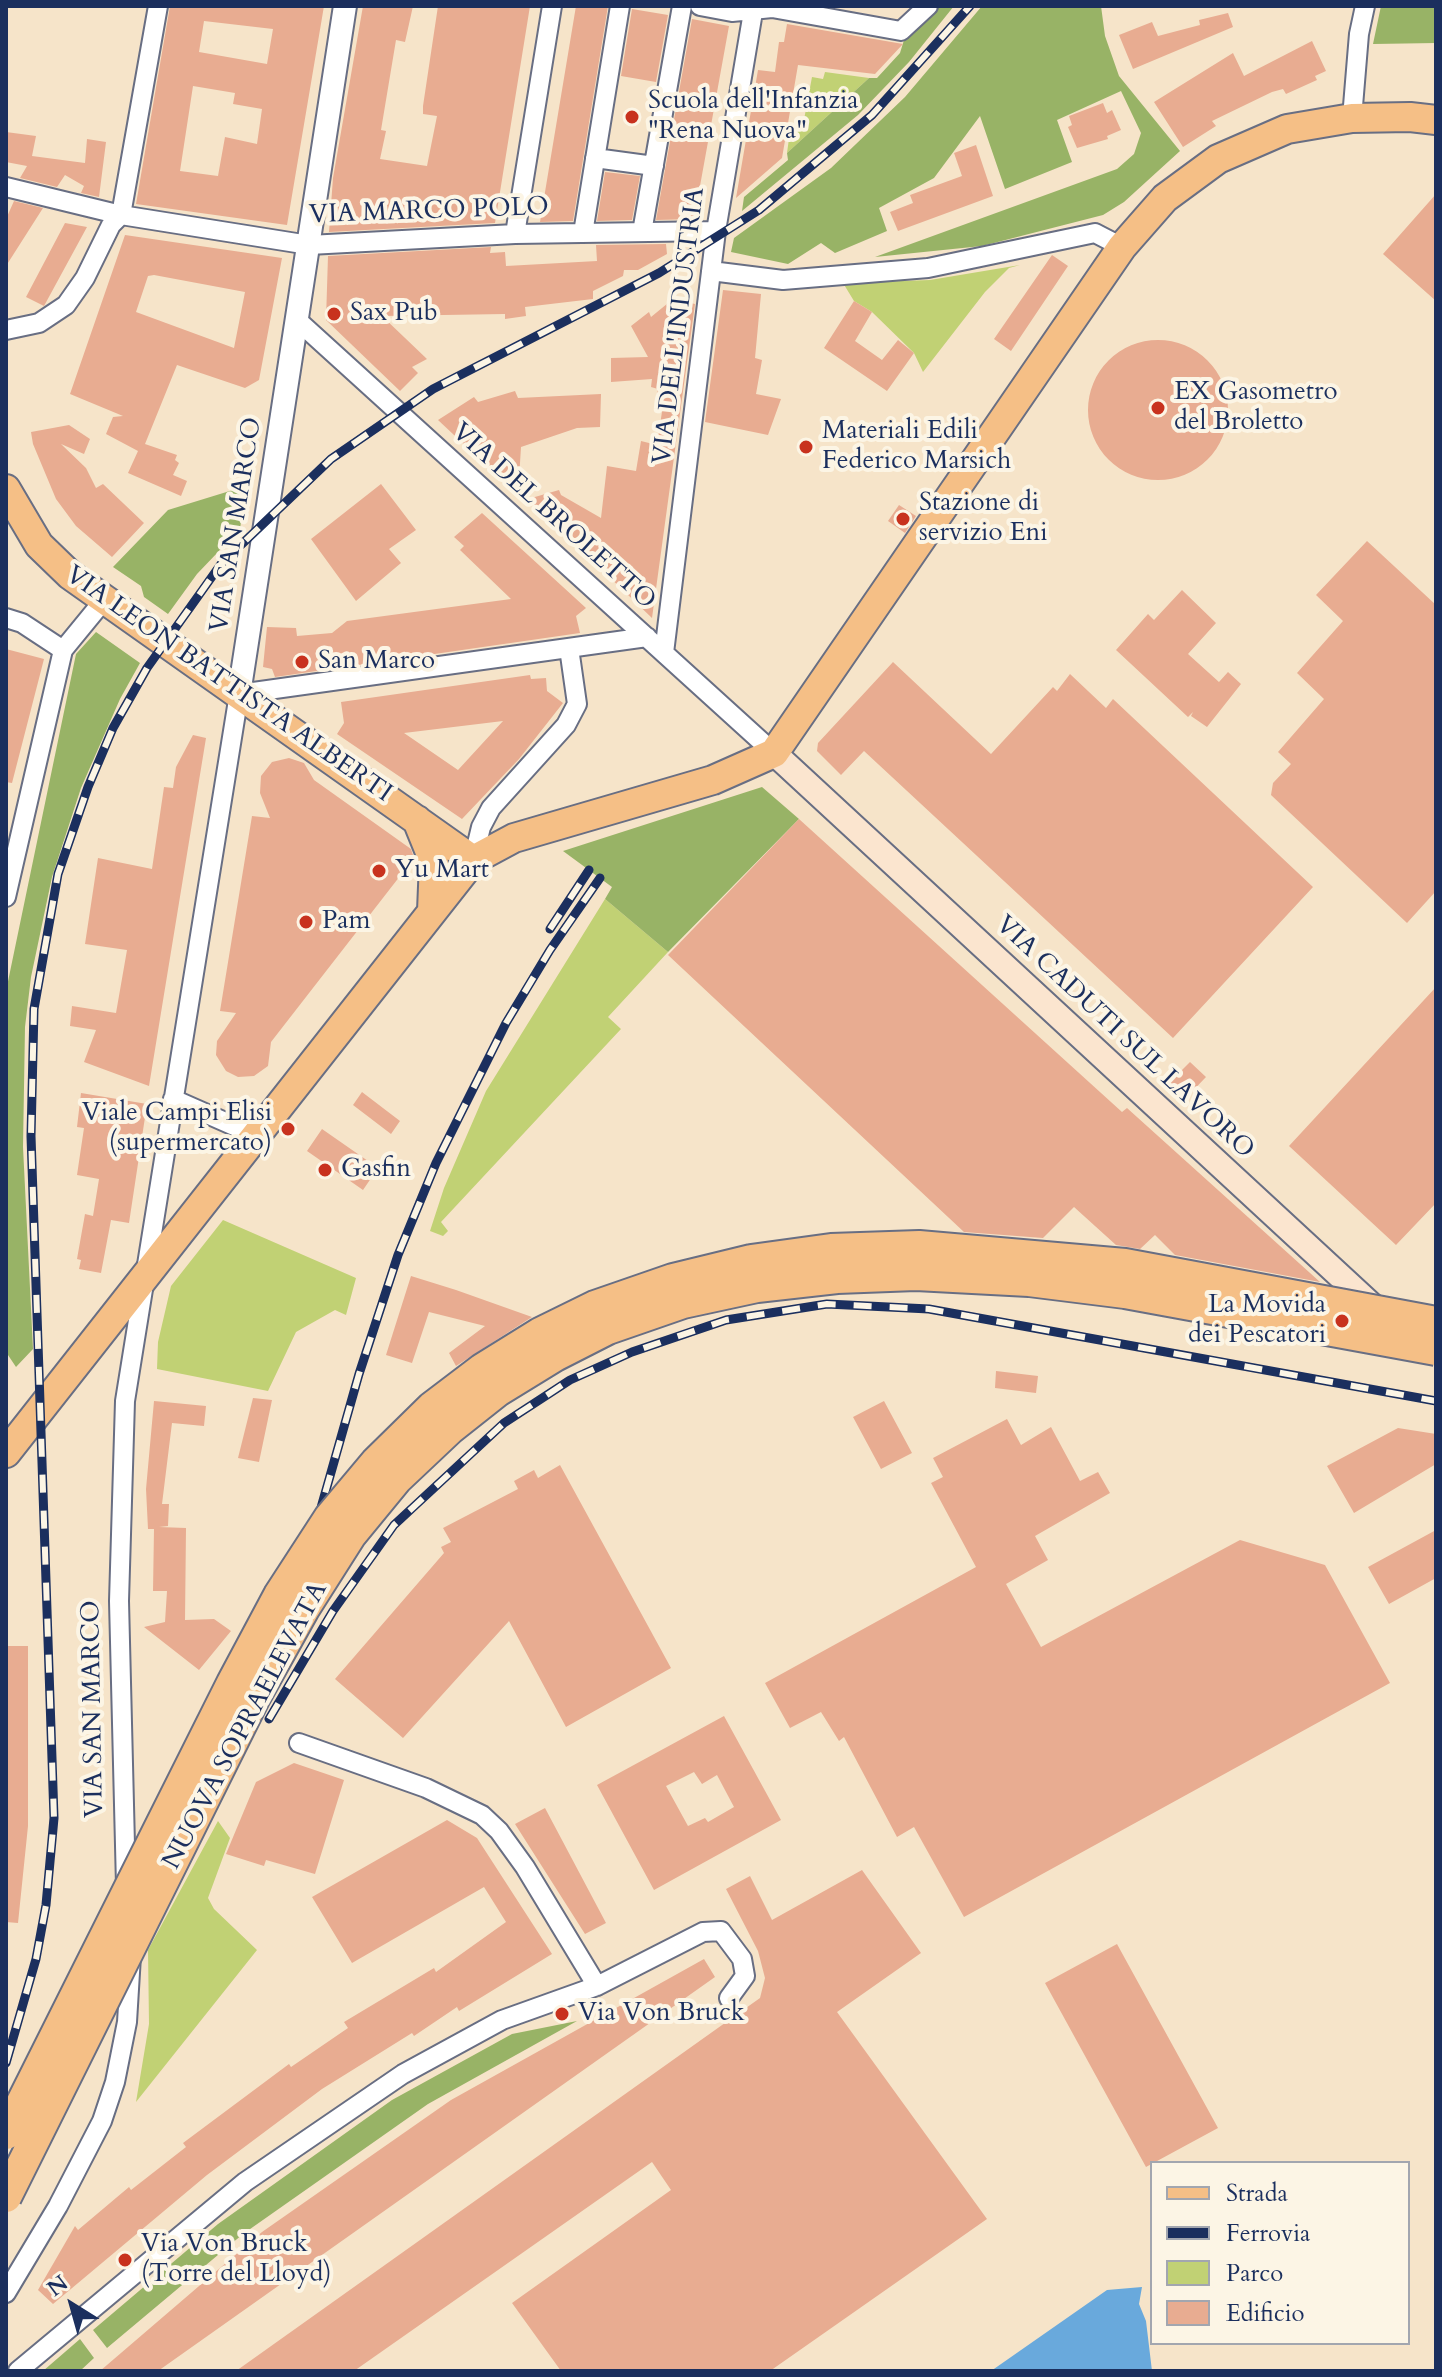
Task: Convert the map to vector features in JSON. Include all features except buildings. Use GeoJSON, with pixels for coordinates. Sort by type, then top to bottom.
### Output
{"type":"FeatureCollection","features":[{"type":"Feature","properties":{"kind":"highway","name":"NUOVA SOPRAELEVATA"},"geometry":{"type":"LineString","coordinates":[[6,2134],[232,1683],[279,1595],[329,1518],[376,1462],[432,1407],[482,1369],[540,1333],[595,1306],[673,1279],[751,1260],[831,1249],[919,1246],[1031,1253],[1125,1264],[1436,1322]]}},
{"type":"Feature","properties":{"kind":"highway","name":"NUOVA SOPRAELEVATA"},"geometry":{"type":"LineString","coordinates":[[6,2197],[255,1697],[304,1609],[351,1535],[397,1479],[450,1429],[498,1391],[555,1356],[608,1329],[683,1303],[757,1287],[916,1275],[1029,1281],[1125,1293],[1436,1350]]}},
{"type":"Feature","properties":{"kind":"main road"},"geometry":{"type":"LineString","coordinates":[[6,1453],[473,860],[514,838],[713,780],[774,753],[1122,247],[1165,198],[1218,159],[1287,129],[1352,118],[1436,120]]}},
{"type":"Feature","properties":{"kind":"main road","name":"VIA LEON BATTISTA ALBERTI"},"geometry":{"type":"LineString","coordinates":[[6,489],[39,545],[104,600],[473,860]]}},
{"type":"Feature","properties":{"kind":"main road","name":"VIA CADUTI SUL LAVORO"},"geometry":{"type":"LineString","coordinates":[[774,753],[1436,1363]]}},
{"type":"Feature","properties":{"kind":"main road"},"geometry":{"type":"LineString","coordinates":[[415,817],[434,862],[432,911]]}},
{"type":"Feature","properties":{"kind":"street"},"geometry":{"type":"LineString","coordinates":[[6,330],[39,323],[66,305],[85,278],[111,225],[121,215],[158,6]]}},
{"type":"Feature","properties":{"kind":"street","name":"VIA SAN MARCO"},"geometry":{"type":"LineString","coordinates":[[6,2293],[86,2156],[115,2082],[127,2022],[132,1970],[126,1907],[120,1500],[125,1401],[239,694],[345,6]]}},
{"type":"Feature","properties":{"kind":"street"},"geometry":{"type":"LineString","coordinates":[[515,234],[552,6]]}},
{"type":"Feature","properties":{"kind":"street"},"geometry":{"type":"LineString","coordinates":[[583,233],[620,6]]}},
{"type":"Feature","properties":{"kind":"street"},"geometry":{"type":"LineString","coordinates":[[642,232],[682,6]]}},
{"type":"Feature","properties":{"kind":"street"},"geometry":{"type":"LineString","coordinates":[[700,6],[732,12],[772,8],[901,31],[928,6]]}},
{"type":"Feature","properties":{"kind":"street"},"geometry":{"type":"LineString","coordinates":[[1352,118],[1365,6]]}},
{"type":"Feature","properties":{"kind":"street","name":"VIA DELL'INDUSTRIA"},"geometry":{"type":"LineString","coordinates":[[664,653],[716,231],[753,8]]}},
{"type":"Feature","properties":{"kind":"street"},"geometry":{"type":"LineString","coordinates":[[595,158],[654,166]]}},
{"type":"Feature","properties":{"kind":"street","name":"VIA MARCO POLO"},"geometry":{"type":"LineString","coordinates":[[6,187],[121,215],[309,245],[515,234],[716,231]]}},
{"type":"Feature","properties":{"kind":"street"},"geometry":{"type":"LineString","coordinates":[[711,271],[783,280],[928,268],[1095,233],[1122,247]]}},
{"type":"Feature","properties":{"kind":"street","name":"VIA DEL BROLETTO"},"geometry":{"type":"LineString","coordinates":[[297,320],[774,753]]}},
{"type":"Feature","properties":{"kind":"street"},"geometry":{"type":"LineString","coordinates":[[6,897],[63,650],[104,600]]}},
{"type":"Feature","properties":{"kind":"street"},"geometry":{"type":"LineString","coordinates":[[6,618],[22,623],[63,650]]}},
{"type":"Feature","properties":{"kind":"street"},"geometry":{"type":"LineString","coordinates":[[239,694],[647,637]]}},
{"type":"Feature","properties":{"kind":"street"},"geometry":{"type":"LineString","coordinates":[[473,860],[481,827],[491,808],[566,725],[577,704],[569,648]]}},
{"type":"Feature","properties":{"kind":"street"},"geometry":{"type":"LineString","coordinates":[[173,1099],[257,1136]]}},
{"type":"Feature","properties":{"kind":"street"},"geometry":{"type":"LineString","coordinates":[[299,1743],[426,1788],[482,1815],[499,1831],[525,1867],[597,1986]]}},
{"type":"Feature","properties":{"kind":"street"},"geometry":{"type":"LineString","coordinates":[[18,2371],[245,2182],[403,2074],[502,2020],[597,1986],[703,1932],[721,1931],[742,1959],[745,1976],[729,1998]]}},
{"type":"Feature","properties":{"kind":"green space"},"geometry":{"type":"Polygon","coordinates":[[[938,6],[954,6],[909,62],[858,115],[742,211],[744,197],[788,160],[787,153],[869,78],[877,78],[900,53],[904,40],[938,6]]]}},
{"type":"Feature","properties":{"kind":"green space"},"geometry":{"type":"Polygon","coordinates":[[[982,6],[1101,6],[1105,36],[1119,76],[1180,151],[1124,202],[1103,215],[982,246],[875,257],[1117,169],[1134,154],[1141,133],[1121,91],[1057,120],[1072,162],[1005,189],[980,116],[934,178],[879,208],[887,231],[835,253],[821,243],[788,264],[731,252],[734,238],[831,168],[905,97],[982,6]]]}},
{"type":"Feature","properties":{"kind":"green space"},"geometry":{"type":"Polygon","coordinates":[[[1381,6],[1436,6],[1436,43],[1373,44],[1381,6]]]}},
{"type":"Feature","properties":{"kind":"green space"},"geometry":{"type":"Polygon","coordinates":[[[825,72],[869,78],[787,153],[791,124],[803,125],[812,77],[823,79],[825,72]]]}},
{"type":"Feature","properties":{"kind":"green space"},"geometry":{"type":"Polygon","coordinates":[[[1020,265],[1009,268],[985,292],[923,372],[914,353],[872,312],[854,301],[843,283],[930,280],[1020,265]]]}},
{"type":"Feature","properties":{"kind":"green space"},"geometry":{"type":"Polygon","coordinates":[[[246,486],[240,529],[197,574],[168,614],[144,597],[141,586],[113,567],[168,510],[246,486]]]}},
{"type":"Feature","properties":{"kind":"green space"},"geometry":{"type":"Polygon","coordinates":[[[96,632],[140,663],[120,699],[81,788],[52,877],[31,977],[25,1027],[23,1147],[33,1349],[16,1367],[6,1352],[6,991],[76,654],[96,632]]]}},
{"type":"Feature","properties":{"kind":"green space"},"geometry":{"type":"Polygon","coordinates":[[[762,787],[799,819],[668,952],[605,899],[612,887],[563,851],[762,787]]]}},
{"type":"Feature","properties":{"kind":"green space"},"geometry":{"type":"Polygon","coordinates":[[[605,899],[668,952],[608,1017],[621,1029],[441,1222],[448,1231],[443,1236],[430,1231],[444,1188],[486,1091],[605,899]]]}},
{"type":"Feature","properties":{"kind":"green space"},"geometry":{"type":"Polygon","coordinates":[[[223,1220],[356,1278],[346,1315],[335,1310],[296,1332],[268,1391],[157,1369],[158,1342],[171,1286],[223,1220]]]}},
{"type":"Feature","properties":{"kind":"green space"},"geometry":{"type":"Polygon","coordinates":[[[218,1821],[230,1838],[208,1898],[214,1909],[257,1950],[136,2102],[149,2024],[148,1950],[218,1821]]]}},
{"type":"Feature","properties":{"kind":"green space"},"geometry":{"type":"Polygon","coordinates":[[[577,2021],[428,2104],[243,2234],[107,2348],[93,2330],[218,2224],[392,2100],[512,2034],[577,2021]]]}},
{"type":"Feature","properties":{"kind":"green space"},"geometry":{"type":"Polygon","coordinates":[[[80,2339],[94,2358],[80,2371],[43,2371],[80,2339]]]}},
{"type":"Feature","properties":{"kind":"water"},"geometry":{"type":"Polygon","coordinates":[[[1142,2287],[1139,2304],[1146,2321],[1152,2371],[991,2371],[1107,2290],[1142,2287]]]}},
{"type":"Feature","properties":{"kind":"railway"},"geometry":{"type":"LineString","coordinates":[[6,2063],[36,1959],[46,1905],[54,1818],[31,1136],[34,1009],[58,874],[88,787],[113,728],[147,668],[221,564],[331,459],[433,389],[659,273],[759,210],[872,115],[970,6]]}},
{"type":"Feature","properties":{"kind":"railway"},"geometry":{"type":"LineString","coordinates":[[550,929],[589,870]]}},
{"type":"Feature","properties":{"kind":"railway"},"geometry":{"type":"LineString","coordinates":[[259,1698],[305,1564],[359,1374],[398,1255],[436,1163],[506,1023],[550,950],[600,878]]}},
{"type":"Feature","properties":{"kind":"railway"},"geometry":{"type":"LineString","coordinates":[[269,1719],[333,1611],[394,1525],[504,1423],[570,1380],[632,1352],[726,1320],[827,1304],[929,1309],[1436,1401]]}},
{"type":"Feature","properties":{"kind":"railway"},"geometry":{"type":"LineString","coordinates":[[251,1685],[262,1655]]}},
{"type":"Feature","properties":{"kind":"place","name":"Scuola dell'Infanzia \"Rena Nuova\""},"geometry":{"type":"Point","coordinates":[632,117]}},
{"type":"Feature","properties":{"kind":"place","name":"Sax Pub"},"geometry":{"type":"Point","coordinates":[334,314]}},
{"type":"Feature","properties":{"kind":"place","name":"EX Gasometro del Broletto"},"geometry":{"type":"Point","coordinates":[1158,408]}},
{"type":"Feature","properties":{"kind":"place","name":"Materiali Edili Federico Marsich"},"geometry":{"type":"Point","coordinates":[806,447]}},
{"type":"Feature","properties":{"kind":"place","name":"Stazione di servizio Eni"},"geometry":{"type":"Point","coordinates":[903,519]}},
{"type":"Feature","properties":{"kind":"place","name":"San Marco"},"geometry":{"type":"Point","coordinates":[302,662]}},
{"type":"Feature","properties":{"kind":"place","name":"Yu Mart"},"geometry":{"type":"Point","coordinates":[379,871]}},
{"type":"Feature","properties":{"kind":"place","name":"Pam"},"geometry":{"type":"Point","coordinates":[306,922]}},
{"type":"Feature","properties":{"kind":"place","name":"Viale Campi Elisi (supermercato)"},"geometry":{"type":"Point","coordinates":[288,1129]}},
{"type":"Feature","properties":{"kind":"place","name":"Gasfin"},"geometry":{"type":"Point","coordinates":[325,1170]}},
{"type":"Feature","properties":{"kind":"place","name":"La Movida dei Pescatori"},"geometry":{"type":"Point","coordinates":[1342,1321]}},
{"type":"Feature","properties":{"kind":"place","name":"Via Von Bruck"},"geometry":{"type":"Point","coordinates":[562,2014]}},
{"type":"Feature","properties":{"kind":"place","name":"Via Von Bruck (Torre del Lloyd)"},"geometry":{"type":"Point","coordinates":[125,2260]}}]}
